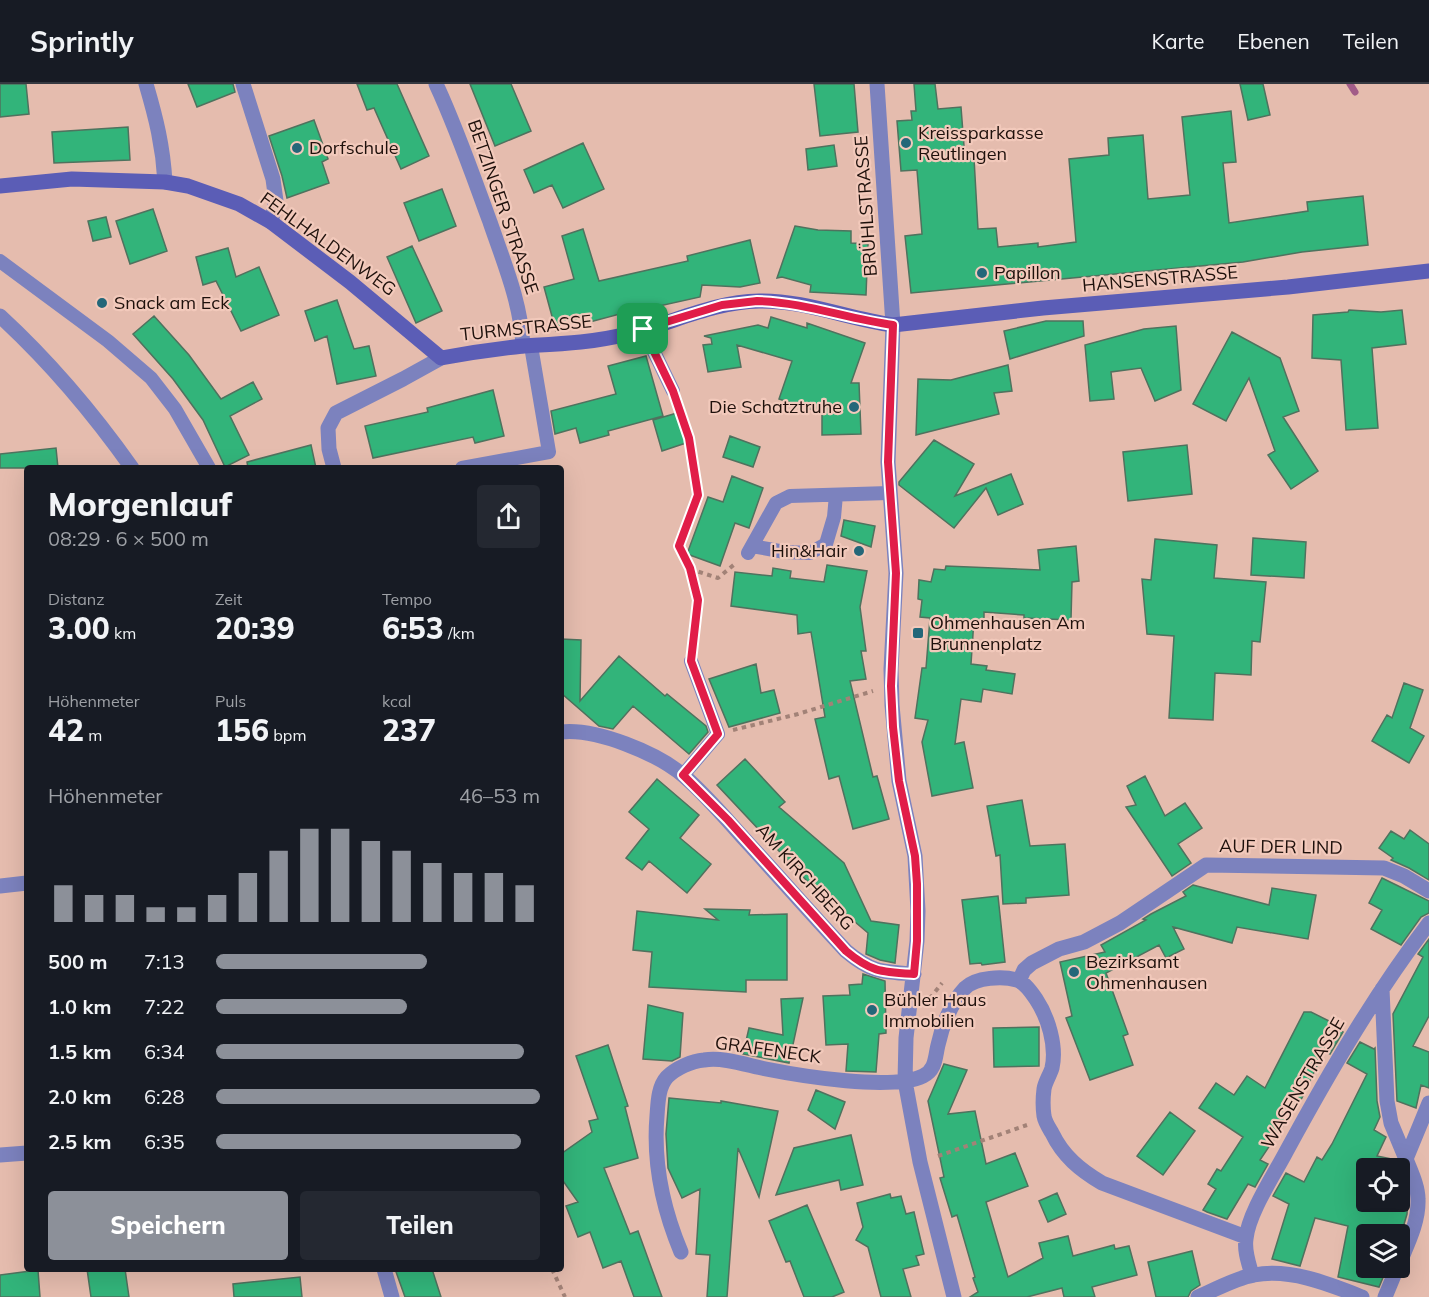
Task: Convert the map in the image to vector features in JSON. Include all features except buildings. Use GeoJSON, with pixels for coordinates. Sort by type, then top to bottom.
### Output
{"type":"FeatureCollection","features":[{"type":"Feature","properties":{"kind":"street"},"geometry":{"type":"LineString","coordinates":[[146,84],[163,147],[165,182]]}},
{"type":"Feature","properties":{"kind":"street"},"geometry":{"type":"LineString","coordinates":[[243,84],[273,178],[276,201],[271,222]]}},
{"type":"Feature","properties":{"kind":"street","name":"BETZINGER STRASSE"},"geometry":{"type":"LineString","coordinates":[[436,84],[466,156],[511,284],[527,346]]}},
{"type":"Feature","properties":{"kind":"street","name":"BRÜHLSTRASSE"},"geometry":{"type":"LineString","coordinates":[[877,84],[893,325],[888,462],[896,573],[891,686],[893,727],[899,781],[915,856],[917,884],[917,941],[906,1038],[905,1081],[920,1162],[954,1297]]}},
{"type":"Feature","properties":{"kind":"street","name":"FEHLHALDENWEG"},"geometry":{"type":"LineString","coordinates":[[0,186],[72,179],[165,182],[188,186],[239,204],[271,222],[350,282],[441,358]]}},
{"type":"Feature","properties":{"kind":"street","name":"HANSENSTRASSE"},"geometry":{"type":"LineString","coordinates":[[893,325],[1043,308],[1288,288],[1429,271]]}},
{"type":"Feature","properties":{"kind":"street","name":"TURMSTRASSE"},"geometry":{"type":"LineString","coordinates":[[333,465],[329,449],[328,428],[336,413],[441,358],[527,346],[599,340],[722,305],[757,301],[786,303],[893,325]]}},
{"type":"Feature","properties":{"kind":"street"},"geometry":{"type":"LineString","coordinates":[[0,316],[61,378],[98,420],[130,465]]}},
{"type":"Feature","properties":{"kind":"street","name":"AM KIRCHBERG"},"geometry":{"type":"LineString","coordinates":[[564,732],[599,735],[619,742],[660,761],[683,775],[728,820],[846,951],[868,968],[884,973],[914,974]]}},
{"type":"Feature","properties":{"kind":"street","name":"AUF DER LIND"},"geometry":{"type":"LineString","coordinates":[[1019,981],[1024,970],[1032,963],[1059,949],[1084,942],[1120,923],[1206,864],[1384,868],[1404,876],[1429,891]]}},
{"type":"Feature","properties":{"kind":"street"},"geometry":{"type":"LineString","coordinates":[[0,886],[24,883]]}},
{"type":"Feature","properties":{"kind":"street","name":"WASENSTRASSE"},"geometry":{"type":"LineString","coordinates":[[1246,1237],[1266,1188],[1344,1047],[1429,923]]}},
{"type":"Feature","properties":{"kind":"street"},"geometry":{"type":"LineString","coordinates":[[905,1081],[925,1076],[935,1065],[946,1018],[966,987],[995,978],[1019,981],[1032,993],[1044,1011],[1051,1038],[1052,1067],[1044,1089],[1044,1118],[1059,1149],[1083,1172],[1113,1187],[1246,1237],[1246,1249],[1252,1275]]}},
{"type":"Feature","properties":{"kind":"street"},"geometry":{"type":"LineString","coordinates":[[1382,989],[1387,1101],[1391,1122],[1406,1158]]}},
{"type":"Feature","properties":{"kind":"street","name":"GRAFENECK"},"geometry":{"type":"LineString","coordinates":[[681,1252],[663,1203],[656,1160],[655,1135],[658,1105],[666,1078],[693,1063],[713,1060],[797,1075],[853,1081],[905,1081]]}},
{"type":"Feature","properties":{"kind":"street"},"geometry":{"type":"LineString","coordinates":[[1406,1158],[1429,1102]]}},
{"type":"Feature","properties":{"kind":"street"},"geometry":{"type":"LineString","coordinates":[[0,1155],[24,1153]]}},
{"type":"Feature","properties":{"kind":"street"},"geometry":{"type":"LineString","coordinates":[[1410,1170],[1419,1198],[1416,1218],[1410,1234]]}},
{"type":"Feature","properties":{"kind":"street"},"geometry":{"type":"LineString","coordinates":[[385,1272],[393,1297]]}},
{"type":"Feature","properties":{"kind":"street"},"geometry":{"type":"LineString","coordinates":[[1198,1297],[1252,1275],[1268,1274],[1300,1277],[1362,1297]]}},
{"type":"Feature","properties":{"kind":"street"},"geometry":{"type":"LineString","coordinates":[[1385,1297],[1393,1278]]}},
{"type":"Feature","properties":{"kind":"lane"},"geometry":{"type":"LineString","coordinates":[[0,261],[108,341],[151,378],[175,409],[207,465]]}},
{"type":"Feature","properties":{"kind":"lane"},"geometry":{"type":"LineString","coordinates":[[643,329],[673,391]]}},
{"type":"Feature","properties":{"kind":"lane"},"geometry":{"type":"LineString","coordinates":[[478,465],[549,452],[527,346]]}},
{"type":"Feature","properties":{"kind":"lane"},"geometry":{"type":"LineString","coordinates":[[836,495],[834,517],[826,544],[810,553],[750,549],[776,503],[790,496],[889,493]]}},
{"type":"Feature","properties":{"kind":"lane"},"geometry":{"type":"LineString","coordinates":[[683,775],[718,734],[691,661]]}},
{"type":"Feature","properties":{"kind":"path"},"geometry":{"type":"LineString","coordinates":[[673,391],[689,438],[698,495],[679,546],[690,568],[698,600],[691,661]]}},
{"type":"Feature","properties":{"kind":"path"},"geometry":{"type":"LineString","coordinates":[[690,568],[718,578],[750,549]]}},
{"type":"Feature","properties":{"kind":"path"},"geometry":{"type":"LineString","coordinates":[[718,734],[798,714],[891,686]]}},
{"type":"Feature","properties":{"kind":"path"},"geometry":{"type":"LineString","coordinates":[[920,1162],[1044,1118]]}},
{"type":"Feature","properties":{"kind":"path"},"geometry":{"type":"LineString","coordinates":[[553,1272],[565,1297]]}},
{"type":"Feature","properties":{"kind":"waterway"},"geometry":{"type":"LineString","coordinates":[[1350,84],[1355,92]]}},
{"type":"Feature","properties":{"kind":"place","name":"Kreissparkasse Reutlingen"},"geometry":{"type":"Point","coordinates":[906,143]}},
{"type":"Feature","properties":{"kind":"place","name":"Dorfschule"},"geometry":{"type":"Point","coordinates":[297,148]}},
{"type":"Feature","properties":{"kind":"place","name":"Papillon"},"geometry":{"type":"Point","coordinates":[982,273]}},
{"type":"Feature","properties":{"kind":"place","name":"Snack am Eck"},"geometry":{"type":"Point","coordinates":[102,303]}},
{"type":"Feature","properties":{"kind":"place","name":"Die Schatztruhe"},"geometry":{"type":"Point","coordinates":[854,407]}},
{"type":"Feature","properties":{"kind":"place","name":"Hin&Hair"},"geometry":{"type":"Point","coordinates":[859,551]}},
{"type":"Feature","properties":{"kind":"place","name":"Ohmenhausen Am Brunnenplatz"},"geometry":{"type":"Point","coordinates":[918,633]}},
{"type":"Feature","properties":{"kind":"place","name":"Bezirksamt Ohmenhausen"},"geometry":{"type":"Point","coordinates":[1074,972]}},
{"type":"Feature","properties":{"kind":"place","name":"Bühler Haus Immobilien"},"geometry":{"type":"Point","coordinates":[872,1010]}},
{"type":"Feature","properties":{"kind":"route"},"geometry":{"type":"LineString","coordinates":[[757,301],[786,303],[893,325],[888,462],[896,593],[891,686],[899,781],[915,856],[918,911],[914,974],[884,973],[868,968],[846,951],[728,820],[683,775],[718,734],[691,661],[698,600],[690,568],[679,546],[698,495],[689,438],[673,391],[643,329],[722,305],[757,301]]}}]}
